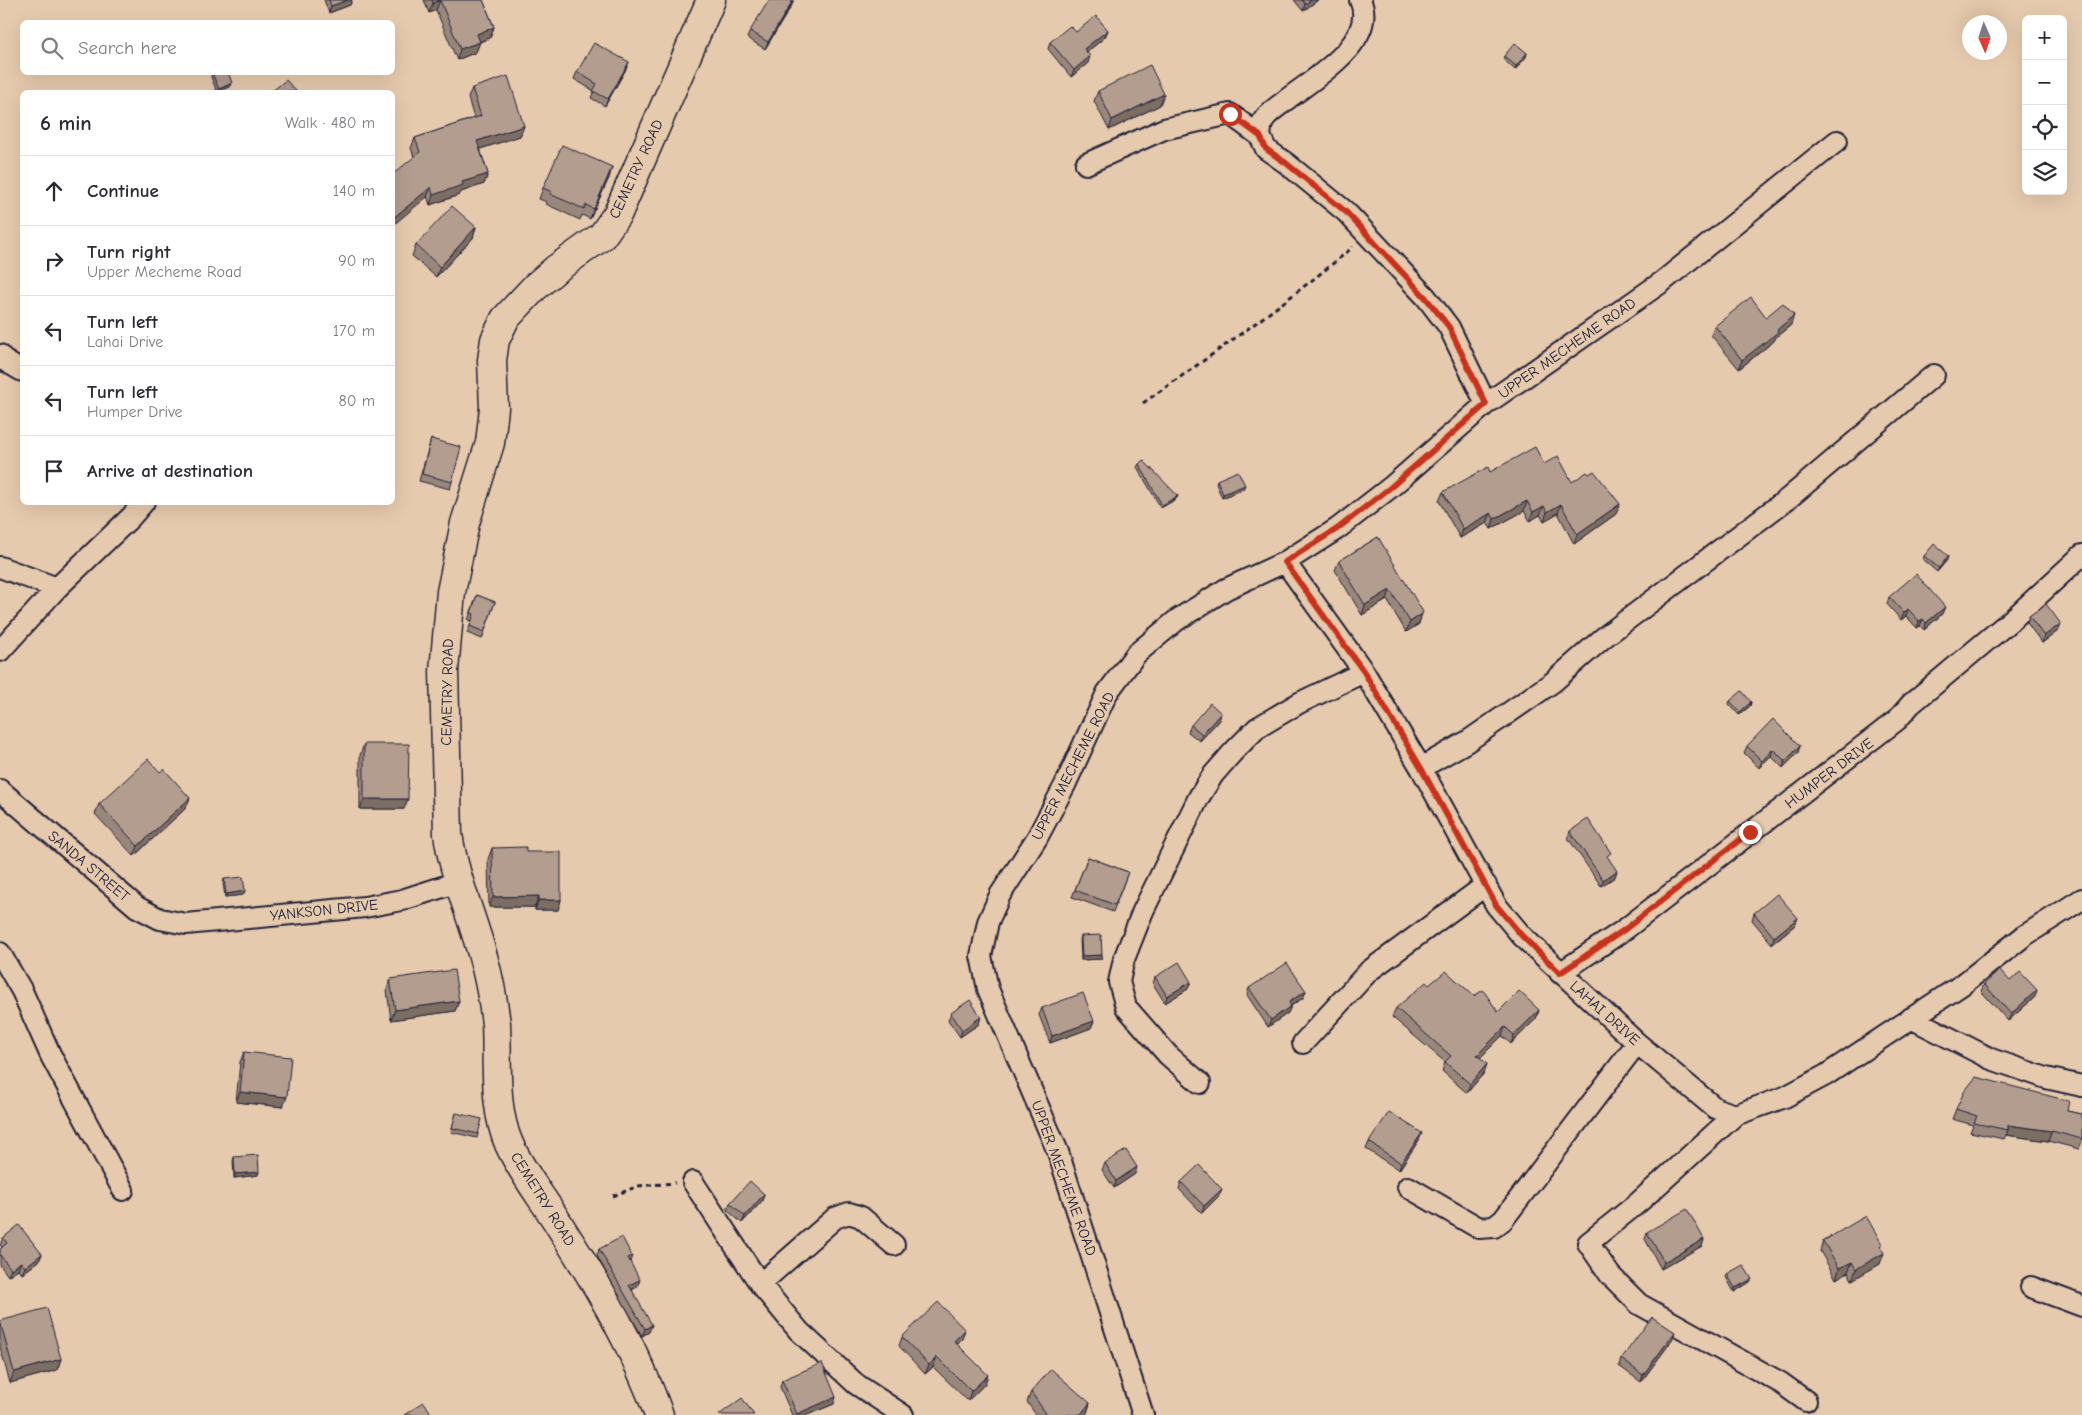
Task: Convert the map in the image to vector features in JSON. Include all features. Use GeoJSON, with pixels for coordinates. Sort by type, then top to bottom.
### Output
{"type":"FeatureCollection","features":[{"type":"Feature","properties":{"kind":"street","name":"CEMETRY ROAD"},"geometry":{"type":"LineString","coordinates":[[659,1415],[649,1385],[626,1337],[564,1231],[529,1179],[509,1143],[499,1104],[496,1022],[487,971],[458,882],[448,834],[444,671],[452,592],[458,557],[465,523],[490,443],[494,408],[492,360],[495,340],[505,319],[535,287],[556,269],[602,236],[618,214],[711,0]]}},
{"type":"Feature","properties":{"kind":"street"},"geometry":{"type":"LineString","coordinates":[[1260,136],[1262,121],[1350,48],[1363,26],[1360,0]]}},
{"type":"Feature","properties":{"kind":"street"},"geometry":{"type":"LineString","coordinates":[[1086,164],[1164,129],[1230,114],[1260,136],[1266,149],[1346,212],[1366,236],[1426,298],[1449,327],[1486,404]]}},
{"type":"Feature","properties":{"kind":"street","name":"UPPER MECHEME ROAD"},"geometry":{"type":"LineString","coordinates":[[1143,1415],[1058,1152],[988,989],[981,956],[988,922],[1000,896],[1037,838],[1065,785],[1107,693],[1136,654],[1177,620],[1226,589],[1285,562],[1337,529],[1391,487],[1486,404],[1662,282],[1836,141]]}},
{"type":"Feature","properties":{"kind":"street"},"geometry":{"type":"LineString","coordinates":[[0,355],[5,361],[20,370]]}},
{"type":"Feature","properties":{"kind":"street"},"geometry":{"type":"LineString","coordinates":[[1421,768],[1468,741],[1553,682],[1603,638],[1790,497],[1934,375]]}},
{"type":"Feature","properties":{"kind":"street"},"geometry":{"type":"LineString","coordinates":[[0,651],[58,588],[131,518],[142,505]]}},
{"type":"Feature","properties":{"kind":"street","name":"HUMPER DRIVE"},"geometry":{"type":"LineString","coordinates":[[1560,973],[1624,930],[1897,720],[1911,704],[2016,616],[2082,555]]}},
{"type":"Feature","properties":{"kind":"street","name":"LAHAI DRIVE"},"geometry":{"type":"LineString","coordinates":[[1285,562],[1364,672],[1421,768],[1496,905],[1522,936],[1637,1043],[1715,1108],[1735,1115]]}},
{"type":"Feature","properties":{"kind":"street"},"geometry":{"type":"LineString","coordinates":[[0,566],[58,588]]}},
{"type":"Feature","properties":{"kind":"street"},"geometry":{"type":"LineString","coordinates":[[1200,1083],[1168,1055],[1126,1007],[1119,982],[1124,959],[1143,911],[1200,797],[1213,775],[1233,752],[1258,728],[1299,703],[1364,672]]}},
{"type":"Feature","properties":{"kind":"street","name":"SANDA STREET"},"geometry":{"type":"LineString","coordinates":[[0,790],[137,906],[160,919],[186,924]]}},
{"type":"Feature","properties":{"kind":"street","name":"YANKSON DRIVE"},"geometry":{"type":"LineString","coordinates":[[186,924],[365,908],[402,900],[458,882]]}},
{"type":"Feature","properties":{"kind":"street"},"geometry":{"type":"LineString","coordinates":[[1302,1043],[1369,971],[1486,886]]}},
{"type":"Feature","properties":{"kind":"street"},"geometry":{"type":"LineString","coordinates":[[1806,1401],[1781,1383],[1639,1304],[1610,1275],[1588,1243],[1639,1202],[1735,1115],[1785,1097],[1826,1075],[1963,984],[2024,936],[2082,900]]}},
{"type":"Feature","properties":{"kind":"street"},"geometry":{"type":"LineString","coordinates":[[0,953],[22,991],[52,1056],[123,1190]]}},
{"type":"Feature","properties":{"kind":"street"},"geometry":{"type":"LineString","coordinates":[[1911,1018],[1991,1059],[2046,1078],[2082,1086]]}},
{"type":"Feature","properties":{"kind":"street"},"geometry":{"type":"LineString","coordinates":[[1408,1187],[1480,1228],[1494,1227],[1503,1220],[1637,1043]]}},
{"type":"Feature","properties":{"kind":"street"},"geometry":{"type":"LineString","coordinates":[[693,1182],[760,1284],[799,1331],[856,1384],[903,1415]]}},
{"type":"Feature","properties":{"kind":"street"},"geometry":{"type":"LineString","coordinates":[[760,1284],[835,1218],[849,1213],[861,1217],[894,1245]]}},
{"type":"Feature","properties":{"kind":"street"},"geometry":{"type":"LineString","coordinates":[[2031,1287],[2082,1306]]}},
{"type":"Feature","properties":{"kind":"path"},"geometry":{"type":"LineString","coordinates":[[1143,403],[1309,284],[1366,236]]}},
{"type":"Feature","properties":{"kind":"path"},"geometry":{"type":"LineString","coordinates":[[613,1196],[638,1186],[693,1182]]}},
{"type":"Feature","properties":{"kind":"building"},"geometry":{"type":"Polygon","coordinates":[[[329,0],[348,0],[331,6],[329,0]]]}},
{"type":"Feature","properties":{"kind":"building"},"geometry":{"type":"Polygon","coordinates":[[[440,0],[483,0],[494,27],[477,34],[480,42],[460,49],[440,0]]]}},
{"type":"Feature","properties":{"kind":"building"},"geometry":{"type":"Polygon","coordinates":[[[769,0],[793,0],[768,42],[750,31],[769,0]]]}},
{"type":"Feature","properties":{"kind":"building"},"geometry":{"type":"Polygon","coordinates":[[[1302,0],[1311,0],[1305,4],[1302,0]]]}},
{"type":"Feature","properties":{"kind":"building"},"geometry":{"type":"Polygon","coordinates":[[[1096,16],[1108,30],[1084,49],[1090,56],[1074,70],[1050,42],[1070,26],[1076,32],[1096,16]]]}},
{"type":"Feature","properties":{"kind":"building"},"geometry":{"type":"Polygon","coordinates":[[[594,43],[629,62],[608,99],[593,91],[597,84],[577,72],[594,43]]]}},
{"type":"Feature","properties":{"kind":"building"},"geometry":{"type":"Polygon","coordinates":[[[1515,43],[1527,53],[1516,66],[1504,56],[1515,43]]]}},
{"type":"Feature","properties":{"kind":"building"},"geometry":{"type":"Polygon","coordinates":[[[1150,65],[1164,94],[1112,120],[1098,91],[1150,65]]]}},
{"type":"Feature","properties":{"kind":"building"},"geometry":{"type":"Polygon","coordinates":[[[213,75],[229,75],[232,83],[219,89],[213,75]]]}},
{"type":"Feature","properties":{"kind":"building"},"geometry":{"type":"Polygon","coordinates":[[[508,76],[524,126],[477,141],[488,174],[462,182],[463,185],[433,195],[431,187],[395,217],[395,173],[420,152],[415,138],[481,116],[472,88],[508,76]]]}},
{"type":"Feature","properties":{"kind":"building"},"geometry":{"type":"Polygon","coordinates":[[[286,80],[295,90],[274,90],[286,80]]]}},
{"type":"Feature","properties":{"kind":"building"},"geometry":{"type":"Polygon","coordinates":[[[562,145],[612,167],[594,209],[586,205],[584,209],[550,194],[552,192],[543,188],[562,145]]]}},
{"type":"Feature","properties":{"kind":"building"},"geometry":{"type":"Polygon","coordinates":[[[452,206],[476,227],[440,267],[416,245],[452,206]]]}},
{"type":"Feature","properties":{"kind":"building"},"geometry":{"type":"Polygon","coordinates":[[[1751,297],[1766,317],[1783,303],[1794,315],[1777,330],[1778,332],[1742,360],[1715,326],[1751,297]]]}},
{"type":"Feature","properties":{"kind":"building"},"geometry":{"type":"Polygon","coordinates":[[[431,439],[461,447],[452,482],[422,474],[431,439]]]}},
{"type":"Feature","properties":{"kind":"building"},"geometry":{"type":"Polygon","coordinates":[[[1535,447],[1544,464],[1558,456],[1572,482],[1587,472],[1589,474],[1594,471],[1620,504],[1577,534],[1561,504],[1547,512],[1544,506],[1533,512],[1527,501],[1494,519],[1491,513],[1463,529],[1443,492],[1488,467],[1490,472],[1535,447]]]}},
{"type":"Feature","properties":{"kind":"building"},"geometry":{"type":"Polygon","coordinates":[[[1143,460],[1178,496],[1162,505],[1139,464],[1143,460]]]}},
{"type":"Feature","properties":{"kind":"building"},"geometry":{"type":"Polygon","coordinates":[[[1238,471],[1245,485],[1223,494],[1217,480],[1238,471]]]}},
{"type":"Feature","properties":{"kind":"building"},"geometry":{"type":"Polygon","coordinates":[[[1378,537],[1423,612],[1410,622],[1390,590],[1365,605],[1339,561],[1378,537]]]}},
{"type":"Feature","properties":{"kind":"building"},"geometry":{"type":"Polygon","coordinates":[[[1934,544],[1948,556],[1939,568],[1924,556],[1934,544]]]}},
{"type":"Feature","properties":{"kind":"building"},"geometry":{"type":"Polygon","coordinates":[[[1916,574],[1945,607],[1926,623],[1923,619],[1919,621],[1908,609],[1904,613],[1889,597],[1916,574]]]}},
{"type":"Feature","properties":{"kind":"building"},"geometry":{"type":"Polygon","coordinates":[[[477,595],[495,602],[484,632],[470,626],[474,614],[471,613],[477,595]]]}},
{"type":"Feature","properties":{"kind":"building"},"geometry":{"type":"Polygon","coordinates":[[[2046,604],[2061,624],[2044,636],[2029,616],[2046,604]]]}},
{"type":"Feature","properties":{"kind":"building"},"geometry":{"type":"Polygon","coordinates":[[[1742,691],[1751,702],[1740,712],[1730,701],[1742,691]]]}},
{"type":"Feature","properties":{"kind":"building"},"geometry":{"type":"Polygon","coordinates":[[[1210,703],[1221,713],[1202,734],[1191,725],[1210,703]]]}},
{"type":"Feature","properties":{"kind":"building"},"geometry":{"type":"Polygon","coordinates":[[[1773,719],[1800,746],[1785,761],[1773,749],[1762,761],[1747,746],[1773,719]]]}},
{"type":"Feature","properties":{"kind":"building"},"geometry":{"type":"Polygon","coordinates":[[[364,744],[409,744],[408,799],[364,799],[364,744]]]}},
{"type":"Feature","properties":{"kind":"building"},"geometry":{"type":"Polygon","coordinates":[[[148,759],[160,772],[164,769],[190,798],[138,846],[99,804],[148,759]]]}},
{"type":"Feature","properties":{"kind":"building"},"geometry":{"type":"Polygon","coordinates":[[[1588,819],[1611,853],[1607,856],[1617,871],[1603,880],[1570,831],[1588,819]]]}},
{"type":"Feature","properties":{"kind":"building"},"geometry":{"type":"Polygon","coordinates":[[[526,847],[526,852],[561,852],[561,900],[539,900],[539,896],[493,897],[492,848],[526,847]]]}},
{"type":"Feature","properties":{"kind":"building"},"geometry":{"type":"Polygon","coordinates":[[[1088,857],[1128,872],[1115,905],[1075,890],[1088,857]]]}},
{"type":"Feature","properties":{"kind":"building"},"geometry":{"type":"Polygon","coordinates":[[[243,877],[245,891],[226,894],[224,879],[243,877]]]}},
{"type":"Feature","properties":{"kind":"building"},"geometry":{"type":"Polygon","coordinates":[[[1777,894],[1798,918],[1774,937],[1754,913],[1777,894]]]}},
{"type":"Feature","properties":{"kind":"building"},"geometry":{"type":"Polygon","coordinates":[[[1101,935],[1102,955],[1082,956],[1081,936],[1101,935]]]}},
{"type":"Feature","properties":{"kind":"building"},"geometry":{"type":"Polygon","coordinates":[[[1179,962],[1191,982],[1167,996],[1155,977],[1179,962]]]}},
{"type":"Feature","properties":{"kind":"building"},"geometry":{"type":"Polygon","coordinates":[[[1287,963],[1306,991],[1289,1002],[1291,1006],[1271,1020],[1249,988],[1287,963]]]}},
{"type":"Feature","properties":{"kind":"building"},"geometry":{"type":"Polygon","coordinates":[[[454,970],[459,1001],[395,1010],[390,979],[454,970]]]}},
{"type":"Feature","properties":{"kind":"building"},"geometry":{"type":"Polygon","coordinates":[[[2000,970],[2010,981],[2020,972],[2037,990],[2011,1014],[1984,984],[2000,970]]]}},
{"type":"Feature","properties":{"kind":"building"},"geometry":{"type":"Polygon","coordinates":[[[1446,971],[1474,996],[1483,990],[1498,1012],[1519,991],[1539,1010],[1514,1035],[1505,1027],[1477,1055],[1487,1064],[1470,1084],[1445,1062],[1451,1056],[1396,1008],[1426,982],[1429,985],[1446,971]]]}},
{"type":"Feature","properties":{"kind":"building"},"geometry":{"type":"Polygon","coordinates":[[[1083,993],[1094,1021],[1052,1036],[1042,1008],[1083,993]]]}},
{"type":"Feature","properties":{"kind":"building"},"geometry":{"type":"Polygon","coordinates":[[[970,1000],[981,1017],[962,1030],[951,1013],[970,1000]]]}},
{"type":"Feature","properties":{"kind":"building"},"geometry":{"type":"Polygon","coordinates":[[[244,1052],[291,1057],[287,1097],[240,1092],[244,1052]]]}},
{"type":"Feature","properties":{"kind":"building"},"geometry":{"type":"Polygon","coordinates":[[[1976,1077],[2069,1101],[2067,1111],[2082,1114],[2082,1139],[2052,1131],[2008,1125],[2008,1130],[1974,1123],[1977,1116],[1956,1109],[1964,1092],[1976,1077]]]}},
{"type":"Feature","properties":{"kind":"building"},"geometry":{"type":"Polygon","coordinates":[[[1389,1112],[1422,1133],[1401,1163],[1369,1142],[1389,1112]]]}},
{"type":"Feature","properties":{"kind":"building"},"geometry":{"type":"Polygon","coordinates":[[[456,1113],[482,1119],[478,1134],[452,1128],[456,1113]]]}},
{"type":"Feature","properties":{"kind":"building"},"geometry":{"type":"Polygon","coordinates":[[[1126,1150],[1137,1167],[1116,1181],[1105,1163],[1126,1150]]]}},
{"type":"Feature","properties":{"kind":"building"},"geometry":{"type":"Polygon","coordinates":[[[258,1155],[259,1172],[235,1174],[234,1157],[258,1155]]]}},
{"type":"Feature","properties":{"kind":"building"},"geometry":{"type":"Polygon","coordinates":[[[1199,1165],[1222,1189],[1204,1206],[1181,1182],[1199,1165]]]}},
{"type":"Feature","properties":{"kind":"building"},"geometry":{"type":"Polygon","coordinates":[[[750,1181],[764,1194],[745,1216],[730,1203],[750,1181]]]}},
{"type":"Feature","properties":{"kind":"building"},"geometry":{"type":"Polygon","coordinates":[[[1687,1209],[1704,1239],[1664,1262],[1647,1232],[1687,1209]]]}},
{"type":"Feature","properties":{"kind":"building"},"geometry":{"type":"Polygon","coordinates":[[[1866,1216],[1882,1244],[1880,1246],[1884,1253],[1856,1269],[1852,1262],[1839,1268],[1823,1241],[1866,1216]]]}},
{"type":"Feature","properties":{"kind":"building"},"geometry":{"type":"Polygon","coordinates":[[[19,1225],[42,1254],[25,1267],[21,1262],[11,1269],[0,1255],[0,1249],[7,1243],[3,1238],[19,1225]]]}},
{"type":"Feature","properties":{"kind":"building"},"geometry":{"type":"Polygon","coordinates":[[[622,1237],[632,1256],[628,1258],[640,1280],[629,1285],[652,1325],[645,1329],[599,1249],[622,1237]]]}},
{"type":"Feature","properties":{"kind":"building"},"geometry":{"type":"Polygon","coordinates":[[[1743,1265],[1752,1279],[1735,1288],[1727,1274],[1743,1265]]]}},
{"type":"Feature","properties":{"kind":"building"},"geometry":{"type":"Polygon","coordinates":[[[938,1302],[965,1330],[954,1341],[988,1375],[971,1391],[937,1357],[929,1365],[902,1337],[938,1302]]]}},
{"type":"Feature","properties":{"kind":"building"},"geometry":{"type":"Polygon","coordinates":[[[47,1308],[61,1359],[14,1372],[0,1321],[47,1308]]]}},
{"type":"Feature","properties":{"kind":"building"},"geometry":{"type":"Polygon","coordinates":[[[1652,1317],[1675,1332],[1643,1375],[1621,1359],[1652,1317]]]}},
{"type":"Feature","properties":{"kind":"building"},"geometry":{"type":"Polygon","coordinates":[[[822,1363],[836,1397],[797,1414],[782,1380],[822,1363]]]}},
{"type":"Feature","properties":{"kind":"building"},"geometry":{"type":"Polygon","coordinates":[[[1051,1369],[1090,1403],[1080,1415],[1047,1415],[1031,1392],[1051,1369]]]}},
{"type":"Feature","properties":{"kind":"building"},"geometry":{"type":"Polygon","coordinates":[[[742,1398],[754,1415],[719,1415],[742,1398]]]}},
{"type":"Feature","properties":{"kind":"building"},"geometry":{"type":"Polygon","coordinates":[[[424,1402],[432,1415],[404,1415],[424,1402]]]}},
{"type":"Feature","properties":{"kind":"route"},"geometry":{"type":"LineString","coordinates":[[1230,114],[1260,136],[1266,149],[1346,212],[1366,236],[1426,298],[1449,327],[1486,404],[1391,487],[1337,529],[1285,562],[1364,672],[1421,768],[1496,905],[1522,936],[1560,973],[1624,930],[1750,832]]}}]}
